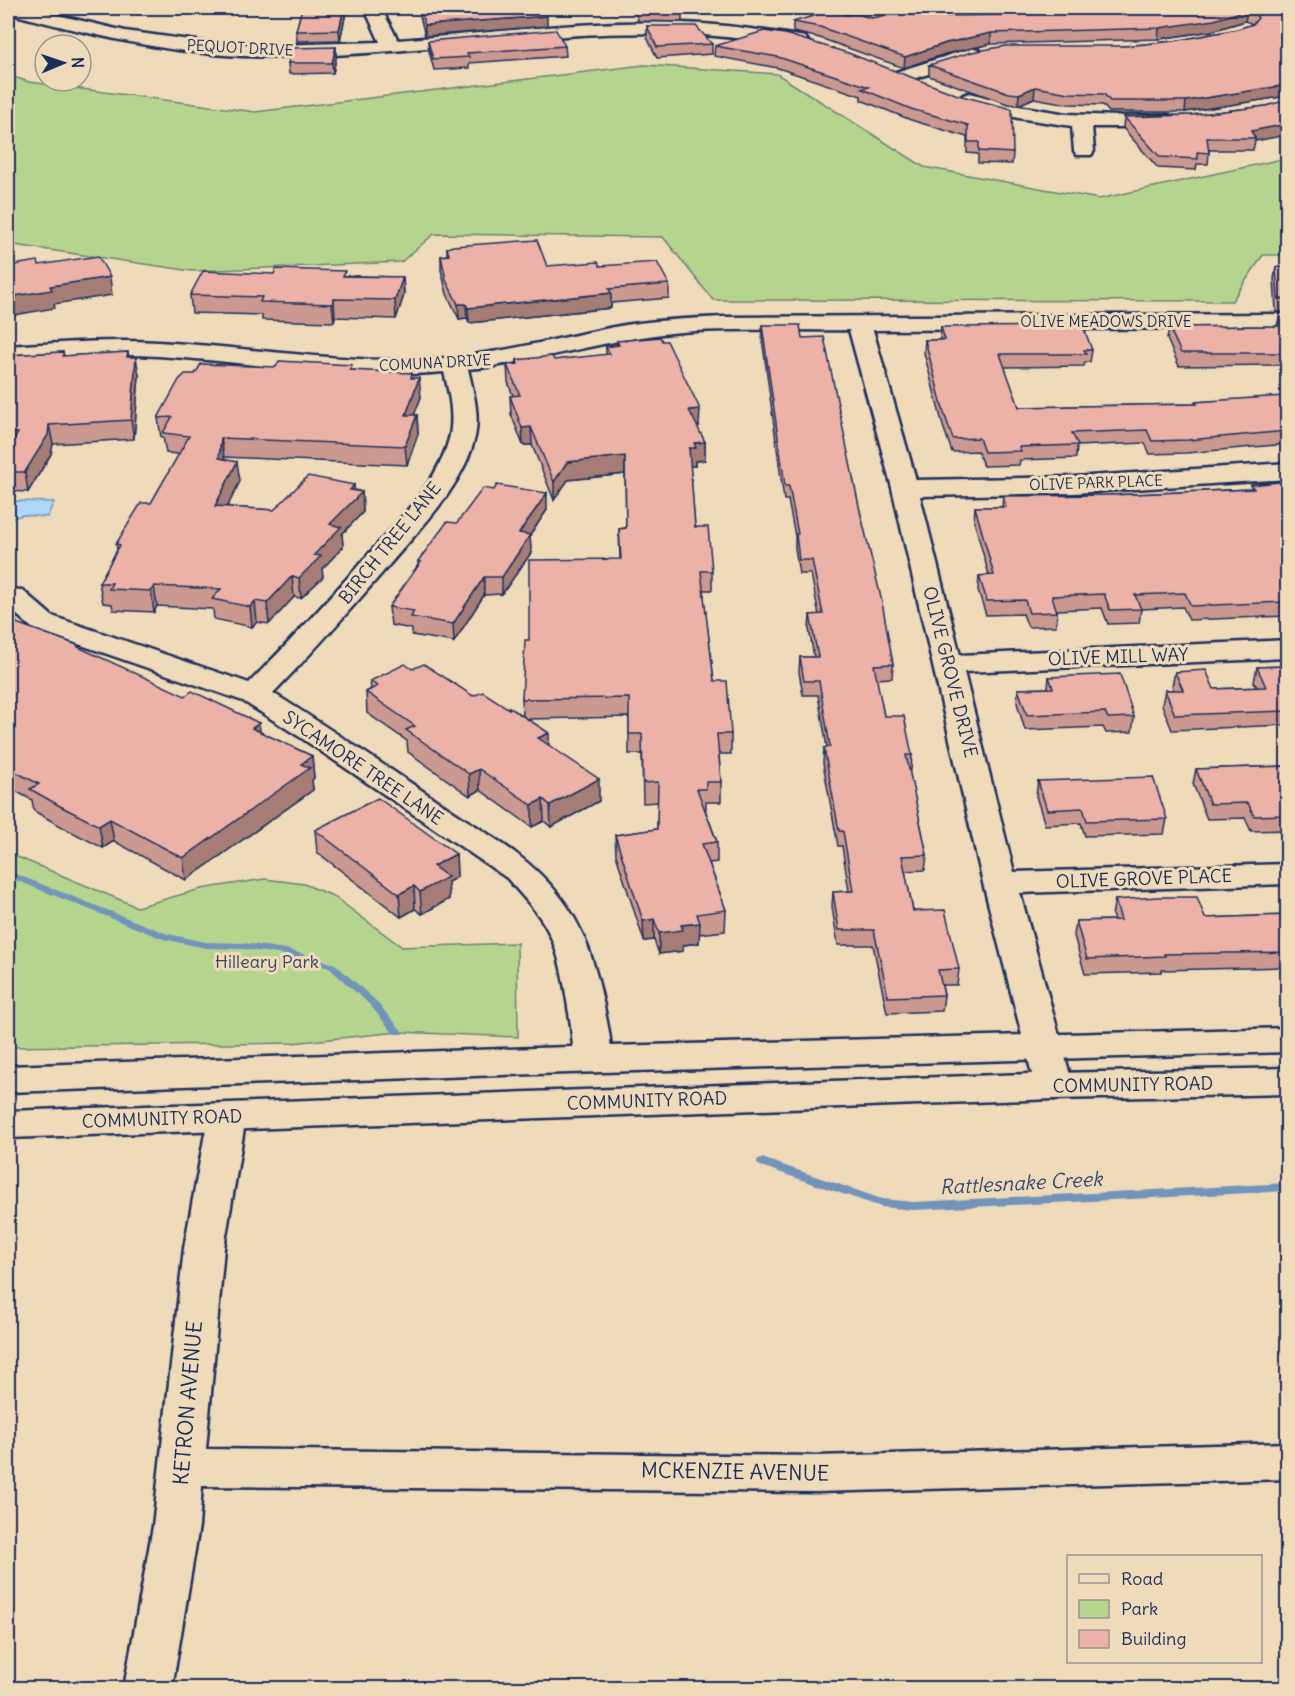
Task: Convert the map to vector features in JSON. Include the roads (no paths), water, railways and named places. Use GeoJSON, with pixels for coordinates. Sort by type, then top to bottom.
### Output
{"type":"FeatureCollection","features":[{"type":"Feature","properties":{"kind":"street","name":"PEQUOT DRIVE"},"geometry":{"type":"LineString","coordinates":[[9,8],[101,32],[195,47],[259,51],[391,46],[606,29],[662,28],[766,34],[813,44]]}},
{"type":"Feature","properties":{"kind":"street"},"geometry":{"type":"LineString","coordinates":[[590,15],[606,29]]}},
{"type":"Feature","properties":{"kind":"street"},"geometry":{"type":"LineString","coordinates":[[377,16],[391,46]]}},
{"type":"Feature","properties":{"kind":"street"},"geometry":{"type":"LineString","coordinates":[[903,76],[964,55],[994,51]]}},
{"type":"Feature","properties":{"kind":"street"},"geometry":{"type":"LineString","coordinates":[[880,68],[1017,114],[1081,121],[1185,120]]}},
{"type":"Feature","properties":{"kind":"street"},"geometry":{"type":"LineString","coordinates":[[1081,121],[1084,151]]}},
{"type":"Feature","properties":{"kind":"street","name":"OLIVE MEADOWS DRIVE"},"geometry":{"type":"LineString","coordinates":[[859,323],[1287,321]]}},
{"type":"Feature","properties":{"kind":"street","name":"COMUNA DRIVE"},"geometry":{"type":"LineString","coordinates":[[8,353],[106,348],[157,349],[366,366],[455,364],[509,358],[616,334],[664,327],[859,323]]}},
{"type":"Feature","properties":{"kind":"street","name":"OLIVE GROVE DRIVE"},"geometry":{"type":"LineString","coordinates":[[859,323],[905,488],[1000,883],[1054,1086]]}},
{"type":"Feature","properties":{"kind":"street","name":"BIRCH TREE LANE"},"geometry":{"type":"LineString","coordinates":[[254,695],[310,639],[426,505],[442,480],[456,453],[464,426],[463,398],[455,364]]}},
{"type":"Feature","properties":{"kind":"street","name":"OLIVE PARK PLACE"},"geometry":{"type":"LineString","coordinates":[[905,488],[1142,482],[1287,471]]}},
{"type":"Feature","properties":{"kind":"street","name":"SYCAMORE TREE LANE"},"geometry":{"type":"LineString","coordinates":[[12,596],[42,622],[254,695],[314,732],[519,871],[540,894],[567,934],[578,968],[590,1029],[593,1059]]}},
{"type":"Feature","properties":{"kind":"street","name":"OLIVE MILL WAY"},"geometry":{"type":"LineString","coordinates":[[949,664],[1287,649]]}},
{"type":"Feature","properties":{"kind":"street","name":"OLIVE GROVE PLACE"},"geometry":{"type":"LineString","coordinates":[[1000,883],[1287,874]]}},
{"type":"Feature","properties":{"kind":"street"},"geometry":{"type":"LineString","coordinates":[[8,1079],[120,1077],[593,1059],[1287,1040]]}},
{"type":"Feature","properties":{"kind":"street"},"geometry":{"type":"LineString","coordinates":[[376,1111],[418,1090],[562,1083],[578,1079],[588,1072],[593,1059]]}},
{"type":"Feature","properties":{"kind":"street"},"geometry":{"type":"LineString","coordinates":[[226,1117],[235,1100],[248,1094],[376,1085],[450,1064]]}},
{"type":"Feature","properties":{"kind":"street"},"geometry":{"type":"LineString","coordinates":[[8,1098],[35,1098],[70,1092],[120,1077]]}},
{"type":"Feature","properties":{"kind":"street","name":"COMMUNITY ROAD"},"geometry":{"type":"LineString","coordinates":[[8,1125],[1054,1086],[1287,1081]]}},
{"type":"Feature","properties":{"kind":"street","name":"KETRON AVENUE"},"geometry":{"type":"LineString","coordinates":[[148,1689],[170,1568],[204,1248],[226,1117]]}},
{"type":"Feature","properties":{"kind":"street","name":"MCKENZIE AVENUE"},"geometry":{"type":"LineString","coordinates":[[182,1467],[816,1474],[1287,1461]]}},
{"type":"Feature","properties":{"kind":"water"},"geometry":{"type":"Polygon","coordinates":[[[8,502],[54,502],[47,517],[22,515],[8,520],[8,502]]]}},
{"type":"Feature","properties":{"kind":"waterway","name":"Rattlesnake Creek"},"geometry":{"type":"LineString","coordinates":[[8,874],[166,937],[205,945],[243,946],[286,952],[332,966],[372,1002],[398,1032]]}},
{"type":"Feature","properties":{"kind":"waterway","name":"Rattlesnake Creek"},"geometry":{"type":"LineString","coordinates":[[762,1162],[881,1203],[914,1206],[1288,1187]]}},
{"type":"Feature","properties":{"kind":"park label","name":"Hilleary Park"},"geometry":{"type":"Point","coordinates":[267,962]}}]}
